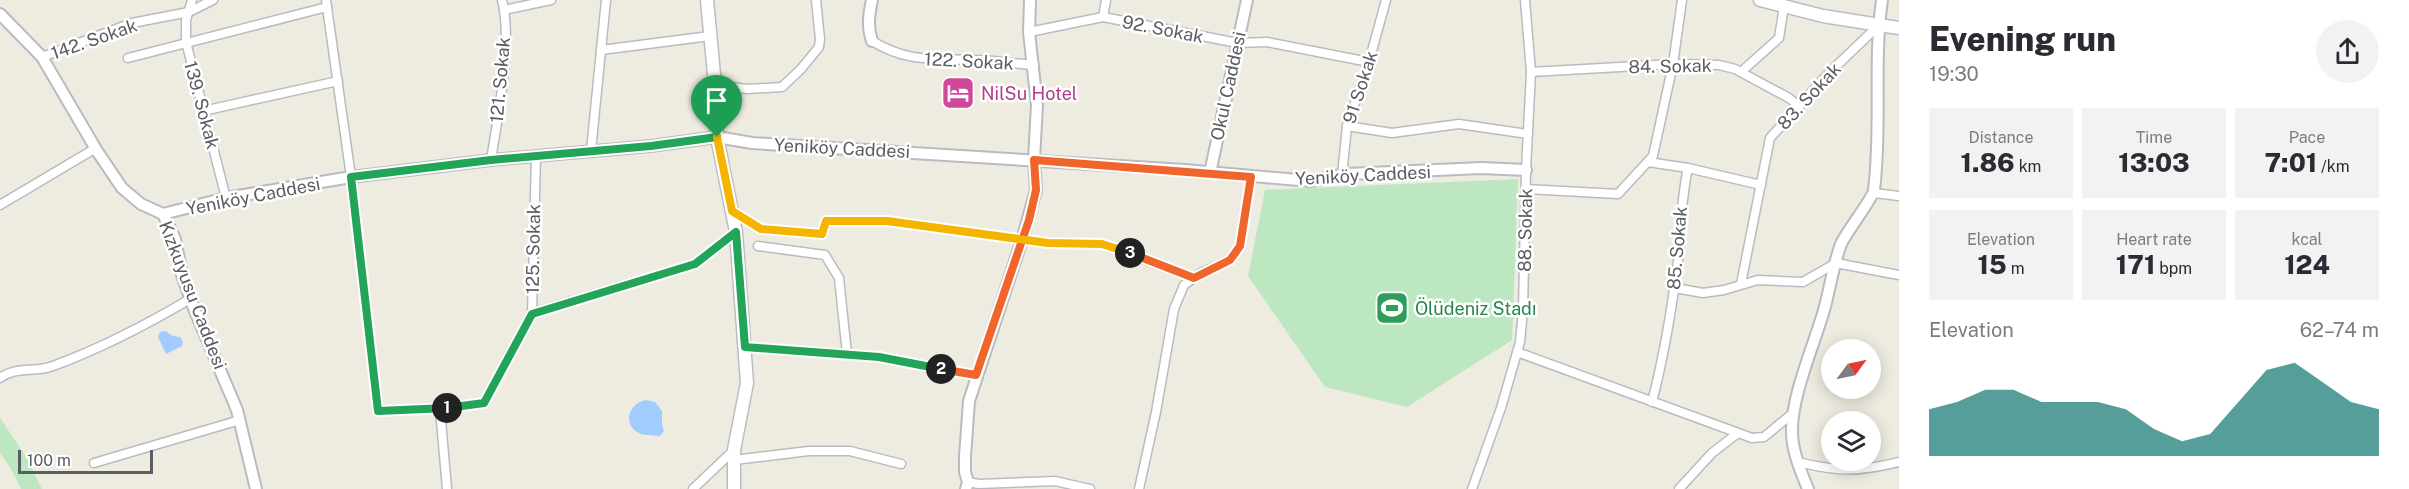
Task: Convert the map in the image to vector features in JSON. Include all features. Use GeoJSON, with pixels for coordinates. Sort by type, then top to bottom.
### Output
{"type":"FeatureCollection","features":[{"type":"Feature","properties":{"kind":"main road"},"geometry":{"type":"LineString","coordinates":[[707,0],[717,137],[736,232],[747,383],[734,455],[734,489]]}},
{"type":"Feature","properties":{"kind":"main road"},"geometry":{"type":"LineString","coordinates":[[1760,0],[1878,26],[1899,28]]}},
{"type":"Feature","properties":{"kind":"street","name":"139. Sokak"},"geometry":{"type":"LineString","coordinates":[[192,0],[186,20],[186,42],[226,198]]}},
{"type":"Feature","properties":{"kind":"street","name":"142. Sokak"},"geometry":{"type":"LineString","coordinates":[[42,57],[132,23],[189,12],[213,0]]}},
{"type":"Feature","properties":{"kind":"street","name":"121. Sokak"},"geometry":{"type":"LineString","coordinates":[[491,160],[505,65],[502,0]]}},
{"type":"Feature","properties":{"kind":"street"},"geometry":{"type":"LineString","coordinates":[[504,10],[551,0]]}},
{"type":"Feature","properties":{"kind":"street"},"geometry":{"type":"LineString","coordinates":[[591,151],[606,0]]}},
{"type":"Feature","properties":{"kind":"street"},"geometry":{"type":"LineString","coordinates":[[715,85],[747,89],[782,87],[819,47],[816,0]]}},
{"type":"Feature","properties":{"kind":"street"},"geometry":{"type":"LineString","coordinates":[[872,41],[869,33],[869,15],[873,0]]}},
{"type":"Feature","properties":{"kind":"street"},"geometry":{"type":"LineString","coordinates":[[1030,0],[1029,32],[1037,105],[1034,160],[1036,190],[969,401],[965,472],[967,485],[1055,481],[1090,489]]}},
{"type":"Feature","properties":{"kind":"street"},"geometry":{"type":"LineString","coordinates":[[1103,17],[1106,0]]}},
{"type":"Feature","properties":{"kind":"street","name":"Okul Caddesi"},"geometry":{"type":"LineString","coordinates":[[1210,173],[1247,0]]}},
{"type":"Feature","properties":{"kind":"street","name":"91 Sokak"},"geometry":{"type":"LineString","coordinates":[[1341,175],[1347,126],[1370,62],[1386,0]]}},
{"type":"Feature","properties":{"kind":"street","name":"88. Sokak"},"geometry":{"type":"LineString","coordinates":[[1472,489],[1501,408],[1517,352],[1523,310],[1531,72],[1525,0]]}},
{"type":"Feature","properties":{"kind":"street"},"geometry":{"type":"LineString","coordinates":[[1526,189],[1618,194],[1653,156],[1673,64],[1683,0]]}},
{"type":"Feature","properties":{"kind":"street"},"geometry":{"type":"LineString","coordinates":[[1808,489],[1798,462],[1792,435],[1793,413],[1832,285],[1840,246],[1850,226],[1874,193],[1877,147],[1878,26],[1882,0]]}},
{"type":"Feature","properties":{"kind":"street"},"geometry":{"type":"LineString","coordinates":[[128,58],[326,3],[351,177]]}},
{"type":"Feature","properties":{"kind":"street"},"geometry":{"type":"LineString","coordinates":[[1741,72],[1779,38],[1784,6]]}},
{"type":"Feature","properties":{"kind":"street","name":"Kızkuyusu Caddesi"},"geometry":{"type":"LineString","coordinates":[[0,14],[42,57],[122,188],[141,204],[163,214],[175,239],[182,275],[190,299],[240,420],[256,489]]}},
{"type":"Feature","properties":{"kind":"street","name":"92. Sokak"},"geometry":{"type":"LineString","coordinates":[[1029,32],[1103,17],[1238,43],[1267,42],[1370,62]]}},
{"type":"Feature","properties":{"kind":"street","name":"83. Sokak"},"geometry":{"type":"LineString","coordinates":[[1741,284],[1770,138],[1859,43],[1878,26]]}},
{"type":"Feature","properties":{"kind":"street"},"geometry":{"type":"LineString","coordinates":[[601,50],[710,36]]}},
{"type":"Feature","properties":{"kind":"street","name":"122. Sokak"},"geometry":{"type":"LineString","coordinates":[[872,41],[886,50],[918,60],[978,60],[1034,65]]}},
{"type":"Feature","properties":{"kind":"street","name":"84. Sokak"},"geometry":{"type":"LineString","coordinates":[[1531,72],[1673,64],[1719,65],[1741,72],[1789,98],[1799,106]]}},
{"type":"Feature","properties":{"kind":"street"},"geometry":{"type":"LineString","coordinates":[[203,111],[338,81]]}},
{"type":"Feature","properties":{"kind":"street"},"geometry":{"type":"LineString","coordinates":[[1347,126],[1392,133],[1459,124],[1528,134]]}},
{"type":"Feature","properties":{"kind":"street","name":"Yeniköy Caddesi"},"geometry":{"type":"LineString","coordinates":[[163,214],[226,198],[351,177],[717,137],[752,143],[1034,160],[1310,181],[1341,175],[1481,168],[1526,170]]}},
{"type":"Feature","properties":{"kind":"street"},"geometry":{"type":"LineString","coordinates":[[0,205],[96,148]]}},
{"type":"Feature","properties":{"kind":"street","name":"125. Sokak"},"geometry":{"type":"LineString","coordinates":[[351,177],[378,411],[440,409],[484,403],[532,314],[536,156]]}},
{"type":"Feature","properties":{"kind":"street"},"geometry":{"type":"LineString","coordinates":[[1648,162],[1688,168],[1761,185]]}},
{"type":"Feature","properties":{"kind":"street","name":"85. Sokak"},"geometry":{"type":"LineString","coordinates":[[1652,402],[1661,368],[1674,288],[1681,198],[1688,168]]}},
{"type":"Feature","properties":{"kind":"street"},"geometry":{"type":"LineString","coordinates":[[1139,489],[1156,412],[1174,309],[1184,285],[1230,260],[1240,246],[1251,177]]}},
{"type":"Feature","properties":{"kind":"street"},"geometry":{"type":"LineString","coordinates":[[1874,193],[1899,196]]}},
{"type":"Feature","properties":{"kind":"street"},"geometry":{"type":"LineString","coordinates":[[732,211],[761,229],[822,234],[826,221],[887,221],[1022,240],[1102,244],[1194,278]]}},
{"type":"Feature","properties":{"kind":"street"},"geometry":{"type":"LineString","coordinates":[[532,314],[695,264],[736,232]]}},
{"type":"Feature","properties":{"kind":"street"},"geometry":{"type":"LineString","coordinates":[[758,246],[825,255],[839,278],[847,354]]}},
{"type":"Feature","properties":{"kind":"street"},"geometry":{"type":"LineString","coordinates":[[1674,288],[1703,293],[1724,290],[1758,280],[1803,282],[1836,263],[1899,275]]}},
{"type":"Feature","properties":{"kind":"street"},"geometry":{"type":"LineString","coordinates":[[0,378],[15,370],[44,369],[75,358],[123,338],[190,299]]}},
{"type":"Feature","properties":{"kind":"street"},"geometry":{"type":"LineString","coordinates":[[745,347],[879,357],[976,375]]}},
{"type":"Feature","properties":{"kind":"street"},"geometry":{"type":"LineString","coordinates":[[1517,352],[1752,438],[1764,437],[1793,413]]}},
{"type":"Feature","properties":{"kind":"street"},"geometry":{"type":"LineString","coordinates":[[440,409],[447,489]]}},
{"type":"Feature","properties":{"kind":"street"},"geometry":{"type":"LineString","coordinates":[[94,464],[240,420]]}},
{"type":"Feature","properties":{"kind":"street"},"geometry":{"type":"LineString","coordinates":[[1679,489],[1712,453],[1738,433]]}},
{"type":"Feature","properties":{"kind":"street"},"geometry":{"type":"LineString","coordinates":[[693,489],[734,455],[850,451],[901,464]]}},
{"type":"Feature","properties":{"kind":"street"},"geometry":{"type":"LineString","coordinates":[[1798,462],[1832,470],[1864,470],[1899,462]]}},
{"type":"Feature","properties":{"kind":"green space","name":"Ölüdeniz Stadı"},"geometry":{"type":"Polygon","coordinates":[[[1518,179],[1512,340],[1407,407],[1325,387],[1248,276],[1265,190],[1518,179]]]}},
{"type":"Feature","properties":{"kind":"green space"},"geometry":{"type":"Polygon","coordinates":[[[0,418],[25,455],[42,489],[21,489],[0,453],[0,418]]]}},
{"type":"Feature","properties":{"kind":"water"},"geometry":{"type":"Polygon","coordinates":[[[165,331],[180,337],[183,342],[182,346],[166,354],[158,337],[160,332],[165,331]]]}},
{"type":"Feature","properties":{"kind":"water"},"geometry":{"type":"Polygon","coordinates":[[[646,400],[655,402],[662,411],[664,431],[660,436],[639,433],[632,428],[630,423],[632,409],[646,400]]]}},
{"type":"Feature","properties":{"kind":"place","name":"NilSu Hotel"},"geometry":{"type":"Point","coordinates":[958,93]}},
{"type":"Feature","properties":{"kind":"place","name":"Ölüdeniz Stadı"},"geometry":{"type":"Point","coordinates":[1392,308]}},
{"type":"Feature","properties":{"kind":"route"},"geometry":{"type":"LineString","coordinates":[[717,137],[351,177],[378,411],[440,409],[484,403],[532,314],[695,264],[736,232],[745,347],[879,357],[976,375],[1022,240],[1029,220],[1036,190],[1034,160],[1185,170],[1251,177],[1240,246],[1230,260],[1194,278],[1102,244],[1048,243],[1022,240],[887,221],[826,221],[822,234],[761,229],[732,211],[717,137]]}}]}
